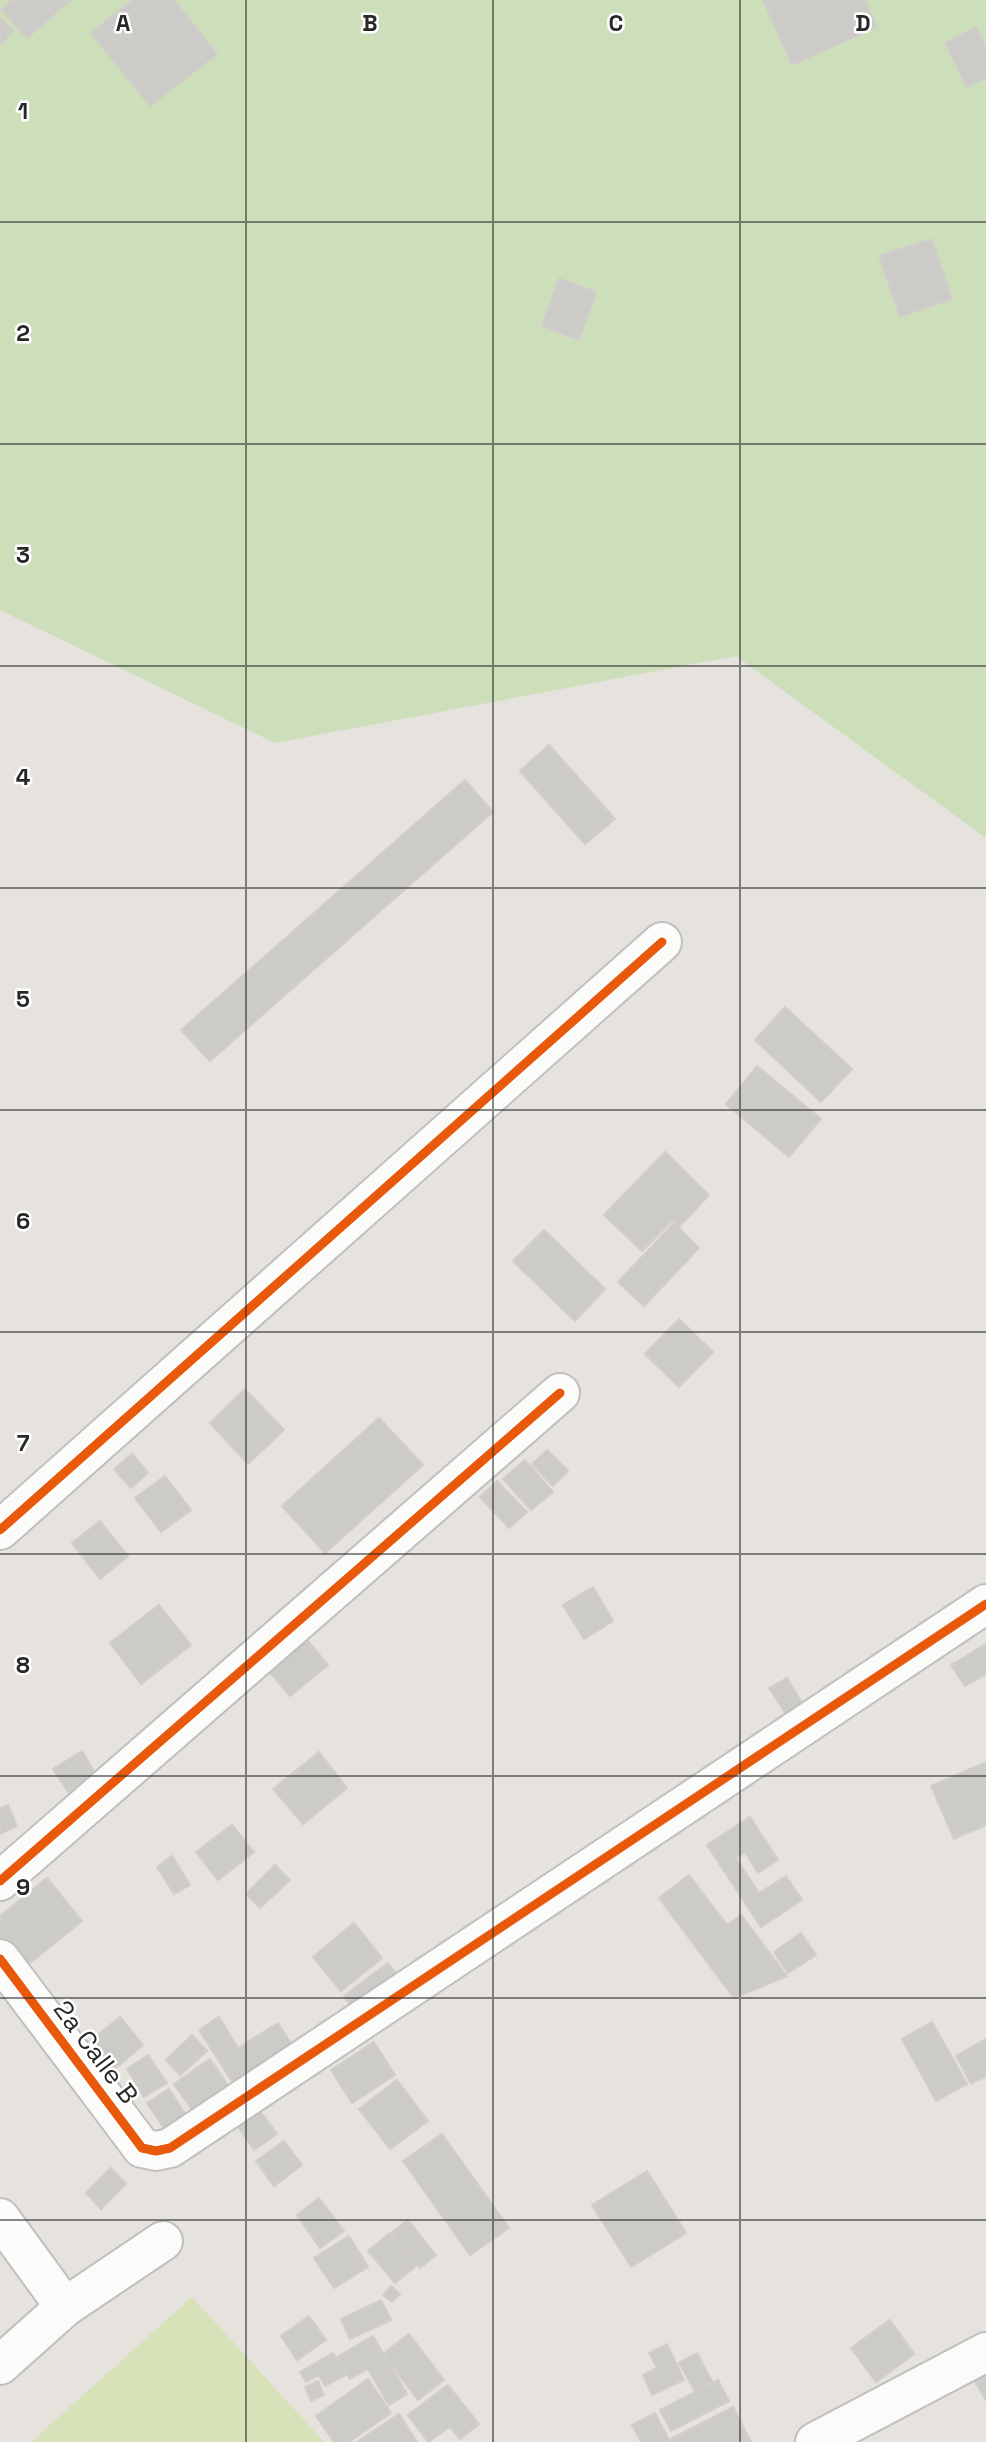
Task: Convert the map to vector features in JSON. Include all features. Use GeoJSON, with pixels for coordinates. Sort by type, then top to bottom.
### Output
{"type":"FeatureCollection","features":[{"type":"Feature","properties":{"kind":"street"},"geometry":{"type":"LineString","coordinates":[[0,1530],[662,942]]}},
{"type":"Feature","properties":{"kind":"street"},"geometry":{"type":"LineString","coordinates":[[0,1881],[560,1393]]}},
{"type":"Feature","properties":{"kind":"street","name":"2a Calle B"},"geometry":{"type":"LineString","coordinates":[[0,1959],[142,2148],[156,2151],[170,2148],[986,1604]]}},
{"type":"Feature","properties":{"kind":"street"},"geometry":{"type":"LineString","coordinates":[[0,2218],[65,2307]]}},
{"type":"Feature","properties":{"kind":"street"},"geometry":{"type":"LineString","coordinates":[[0,2365],[65,2307],[163,2241]]}},
{"type":"Feature","properties":{"kind":"street"},"geometry":{"type":"LineString","coordinates":[[815,2442],[986,2352]]}},
{"type":"Feature","properties":{"kind":"green space"},"geometry":{"type":"Polygon","coordinates":[[[0,0],[986,0],[986,838],[736,656],[275,743],[0,610],[0,0]]]}},
{"type":"Feature","properties":{"kind":"green space"},"geometry":{"type":"Polygon","coordinates":[[[192,2297],[324,2442],[31,2442],[192,2297]]]}},
{"type":"Feature","properties":{"kind":"building"},"geometry":{"type":"Polygon","coordinates":[[[11,0],[71,0],[27,38],[1,9],[11,0]]]}},
{"type":"Feature","properties":{"kind":"building"},"geometry":{"type":"Polygon","coordinates":[[[133,0],[174,0],[217,54],[150,106],[91,33],[133,0]]]}},
{"type":"Feature","properties":{"kind":"building"},"geometry":{"type":"Polygon","coordinates":[[[763,0],[865,0],[877,27],[792,65],[763,0]]]}},
{"type":"Feature","properties":{"kind":"building"},"geometry":{"type":"Polygon","coordinates":[[[0,18],[14,31],[0,45],[0,18]]]}},
{"type":"Feature","properties":{"kind":"building"},"geometry":{"type":"Polygon","coordinates":[[[976,27],[986,47],[986,78],[967,87],[945,43],[976,27]]]}},
{"type":"Feature","properties":{"kind":"building"},"geometry":{"type":"Polygon","coordinates":[[[932,239],[952,299],[900,317],[879,256],[932,239]]]}},
{"type":"Feature","properties":{"kind":"building"},"geometry":{"type":"Polygon","coordinates":[[[559,278],[596,292],[579,340],[542,326],[559,278]]]}},
{"type":"Feature","properties":{"kind":"building"},"geometry":{"type":"Polygon","coordinates":[[[549,745],[615,819],[585,844],[520,771],[549,745]]]}},
{"type":"Feature","properties":{"kind":"building"},"geometry":{"type":"Polygon","coordinates":[[[465,780],[493,812],[210,1061],[181,1030],[465,780]]]}},
{"type":"Feature","properties":{"kind":"building"},"geometry":{"type":"Polygon","coordinates":[[[785,1007],[852,1069],[821,1102],[755,1040],[785,1007]]]}},
{"type":"Feature","properties":{"kind":"building"},"geometry":{"type":"Polygon","coordinates":[[[757,1066],[821,1119],[789,1157],[726,1104],[757,1066]]]}},
{"type":"Feature","properties":{"kind":"building"},"geometry":{"type":"Polygon","coordinates":[[[665,1152],[709,1195],[679,1227],[673,1220],[642,1251],[604,1215],[665,1152]]]}},
{"type":"Feature","properties":{"kind":"building"},"geometry":{"type":"Polygon","coordinates":[[[674,1223],[699,1248],[644,1306],[618,1282],[674,1223]]]}},
{"type":"Feature","properties":{"kind":"building"},"geometry":{"type":"Polygon","coordinates":[[[544,1230],[605,1289],[575,1321],[513,1261],[544,1230]]]}},
{"type":"Feature","properties":{"kind":"building"},"geometry":{"type":"Polygon","coordinates":[[[679,1319],[713,1352],[679,1387],[645,1354],[679,1319]]]}},
{"type":"Feature","properties":{"kind":"building"},"geometry":{"type":"Polygon","coordinates":[[[245,1389],[284,1430],[248,1464],[210,1423],[245,1389]]]}},
{"type":"Feature","properties":{"kind":"building"},"geometry":{"type":"Polygon","coordinates":[[[379,1418],[423,1465],[325,1553],[282,1506],[379,1418]]]}},
{"type":"Feature","properties":{"kind":"building"},"geometry":{"type":"Polygon","coordinates":[[[547,1450],[568,1471],[553,1486],[532,1464],[547,1450]]]}},
{"type":"Feature","properties":{"kind":"building"},"geometry":{"type":"Polygon","coordinates":[[[132,1454],[148,1473],[131,1488],[114,1469],[132,1454]]]}},
{"type":"Feature","properties":{"kind":"building"},"geometry":{"type":"Polygon","coordinates":[[[525,1460],[553,1492],[531,1510],[503,1479],[525,1460]]]}},
{"type":"Feature","properties":{"kind":"building"},"geometry":{"type":"Polygon","coordinates":[[[165,1476],[191,1510],[161,1532],[135,1498],[165,1476]]]}},
{"type":"Feature","properties":{"kind":"building"},"geometry":{"type":"Polygon","coordinates":[[[497,1481],[527,1512],[509,1528],[480,1497],[497,1481]]]}},
{"type":"Feature","properties":{"kind":"building"},"geometry":{"type":"Polygon","coordinates":[[[100,1521],[128,1556],[100,1579],[72,1543],[100,1521]]]}},
{"type":"Feature","properties":{"kind":"building"},"geometry":{"type":"Polygon","coordinates":[[[593,1587],[613,1621],[584,1639],[563,1605],[593,1587]]]}},
{"type":"Feature","properties":{"kind":"building"},"geometry":{"type":"Polygon","coordinates":[[[159,1605],[191,1645],[141,1684],[110,1643],[159,1605]]]}},
{"type":"Feature","properties":{"kind":"building"},"geometry":{"type":"Polygon","coordinates":[[[299,1630],[328,1665],[290,1696],[261,1662],[299,1630]]]}},
{"type":"Feature","properties":{"kind":"building"},"geometry":{"type":"Polygon","coordinates":[[[986,1644],[986,1674],[965,1686],[951,1665],[986,1644]]]}},
{"type":"Feature","properties":{"kind":"building"},"geometry":{"type":"Polygon","coordinates":[[[787,1678],[808,1713],[792,1723],[769,1688],[787,1678]]]}},
{"type":"Feature","properties":{"kind":"building"},"geometry":{"type":"Polygon","coordinates":[[[82,1751],[96,1775],[68,1792],[53,1769],[82,1751]]]}},
{"type":"Feature","properties":{"kind":"building"},"geometry":{"type":"Polygon","coordinates":[[[319,1752],[347,1788],[303,1824],[273,1789],[319,1752]]]}},
{"type":"Feature","properties":{"kind":"building"},"geometry":{"type":"Polygon","coordinates":[[[986,1762],[986,1825],[954,1839],[931,1786],[986,1762]]]}},
{"type":"Feature","properties":{"kind":"building"},"geometry":{"type":"Polygon","coordinates":[[[8,1805],[17,1826],[0,1834],[0,1808],[8,1805]]]}},
{"type":"Feature","properties":{"kind":"building"},"geometry":{"type":"Polygon","coordinates":[[[750,1817],[778,1860],[758,1873],[745,1852],[736,1858],[759,1893],[786,1876],[802,1900],[761,1927],[707,1845],[750,1817]]]}},
{"type":"Feature","properties":{"kind":"building"},"geometry":{"type":"Polygon","coordinates":[[[232,1825],[254,1852],[218,1880],[196,1852],[232,1825]]]}},
{"type":"Feature","properties":{"kind":"building"},"geometry":{"type":"Polygon","coordinates":[[[172,1856],[190,1885],[174,1894],[157,1867],[172,1856]]]}},
{"type":"Feature","properties":{"kind":"building"},"geometry":{"type":"Polygon","coordinates":[[[275,1865],[290,1880],[260,1908],[246,1894],[275,1865]]]}},
{"type":"Feature","properties":{"kind":"building"},"geometry":{"type":"Polygon","coordinates":[[[689,1875],[727,1925],[741,1915],[787,1976],[734,1998],[659,1898],[689,1875]]]}},
{"type":"Feature","properties":{"kind":"building"},"geometry":{"type":"Polygon","coordinates":[[[47,1878],[82,1921],[20,1971],[0,1947],[0,1916],[47,1878]]]}},
{"type":"Feature","properties":{"kind":"building"},"geometry":{"type":"Polygon","coordinates":[[[354,1923],[382,1958],[341,1991],[313,1957],[354,1923]]]}},
{"type":"Feature","properties":{"kind":"building"},"geometry":{"type":"Polygon","coordinates":[[[801,1933],[816,1955],[788,1973],[774,1952],[801,1933]]]}},
{"type":"Feature","properties":{"kind":"building"},"geometry":{"type":"Polygon","coordinates":[[[388,1963],[399,1977],[354,2010],[344,1996],[388,1963]]]}},
{"type":"Feature","properties":{"kind":"building"},"geometry":{"type":"Polygon","coordinates":[[[120,2017],[143,2045],[101,2080],[77,2052],[120,2017]]]}},
{"type":"Feature","properties":{"kind":"building"},"geometry":{"type":"Polygon","coordinates":[[[219,2017],[238,2048],[278,2023],[298,2054],[239,2092],[199,2030],[219,2017]]]}},
{"type":"Feature","properties":{"kind":"building"},"geometry":{"type":"Polygon","coordinates":[[[932,2022],[967,2084],[936,2101],[902,2039],[932,2022]]]}},
{"type":"Feature","properties":{"kind":"building"},"geometry":{"type":"Polygon","coordinates":[[[192,2035],[207,2051],[180,2075],[166,2060],[192,2035]]]}},
{"type":"Feature","properties":{"kind":"building"},"geometry":{"type":"Polygon","coordinates":[[[986,2039],[986,2076],[971,2084],[956,2056],[986,2039]]]}},
{"type":"Feature","properties":{"kind":"building"},"geometry":{"type":"Polygon","coordinates":[[[374,2042],[395,2075],[352,2103],[331,2070],[374,2042]]]}},
{"type":"Feature","properties":{"kind":"building"},"geometry":{"type":"Polygon","coordinates":[[[148,2055],[167,2083],[144,2097],[127,2069],[148,2055]]]}},
{"type":"Feature","properties":{"kind":"building"},"geometry":{"type":"Polygon","coordinates":[[[210,2059],[236,2097],[201,2122],[174,2084],[210,2059]]]}},
{"type":"Feature","properties":{"kind":"building"},"geometry":{"type":"Polygon","coordinates":[[[397,2080],[428,2121],[390,2149],[359,2109],[397,2080]]]}},
{"type":"Feature","properties":{"kind":"building"},"geometry":{"type":"Polygon","coordinates":[[[169,2089],[193,2126],[172,2140],[147,2103],[169,2089]]]}},
{"type":"Feature","properties":{"kind":"building"},"geometry":{"type":"Polygon","coordinates":[[[261,2112],[277,2134],[254,2150],[239,2128],[261,2112]]]}},
{"type":"Feature","properties":{"kind":"building"},"geometry":{"type":"Polygon","coordinates":[[[442,2134],[509,2228],[470,2255],[403,2161],[442,2134]]]}},
{"type":"Feature","properties":{"kind":"building"},"geometry":{"type":"Polygon","coordinates":[[[284,2141],[302,2165],[274,2186],[256,2161],[284,2141]]]}},
{"type":"Feature","properties":{"kind":"building"},"geometry":{"type":"Polygon","coordinates":[[[111,2168],[126,2184],[101,2209],[86,2193],[111,2168]]]}},
{"type":"Feature","properties":{"kind":"building"},"geometry":{"type":"Polygon","coordinates":[[[647,2171],[686,2233],[631,2267],[592,2205],[647,2171]]]}},
{"type":"Feature","properties":{"kind":"building"},"geometry":{"type":"Polygon","coordinates":[[[319,2198],[344,2231],[320,2248],[297,2215],[319,2198]]]}},
{"type":"Feature","properties":{"kind":"building"},"geometry":{"type":"Polygon","coordinates":[[[408,2220],[436,2255],[420,2268],[392,2232],[408,2220]]]}},
{"type":"Feature","properties":{"kind":"building"},"geometry":{"type":"Polygon","coordinates":[[[390,2233],[417,2265],[395,2283],[368,2251],[390,2233]]]}},
{"type":"Feature","properties":{"kind":"building"},"geometry":{"type":"Polygon","coordinates":[[[349,2236],[368,2267],[334,2288],[314,2258],[349,2236]]]}},
{"type":"Feature","properties":{"kind":"building"},"geometry":{"type":"Polygon","coordinates":[[[391,2286],[400,2294],[392,2302],[383,2295],[391,2286]]]}},
{"type":"Feature","properties":{"kind":"building"},"geometry":{"type":"Polygon","coordinates":[[[381,2300],[391,2320],[350,2339],[341,2319],[381,2300]]]}},
{"type":"Feature","properties":{"kind":"building"},"geometry":{"type":"Polygon","coordinates":[[[309,2316],[326,2340],[297,2360],[281,2336],[309,2316]]]}},
{"type":"Feature","properties":{"kind":"building"},"geometry":{"type":"Polygon","coordinates":[[[890,2320],[914,2354],[876,2382],[851,2348],[890,2320]]]}},
{"type":"Feature","properties":{"kind":"building"},"geometry":{"type":"Polygon","coordinates":[[[409,2334],[444,2380],[418,2400],[383,2354],[409,2334]]]}},
{"type":"Feature","properties":{"kind":"building"},"geometry":{"type":"Polygon","coordinates":[[[373,2336],[407,2394],[389,2405],[368,2369],[350,2379],[337,2357],[373,2336]]]}},
{"type":"Feature","properties":{"kind":"building"},"geometry":{"type":"Polygon","coordinates":[[[667,2344],[684,2380],[652,2395],[643,2375],[657,2368],[649,2353],[667,2344]]]}},
{"type":"Feature","properties":{"kind":"building"},"geometry":{"type":"Polygon","coordinates":[[[333,2353],[346,2375],[325,2386],[319,2375],[306,2382],[300,2372],[333,2353]]]}},
{"type":"Feature","properties":{"kind":"building"},"geometry":{"type":"Polygon","coordinates":[[[697,2353],[712,2381],[695,2391],[679,2363],[697,2353]]]}},
{"type":"Feature","properties":{"kind":"building"},"geometry":{"type":"Polygon","coordinates":[[[986,2373],[986,2400],[974,2380],[986,2373]]]}},
{"type":"Feature","properties":{"kind":"building"},"geometry":{"type":"Polygon","coordinates":[[[368,2379],[391,2413],[349,2442],[334,2442],[316,2416],[368,2379]]]}},
{"type":"Feature","properties":{"kind":"building"},"geometry":{"type":"Polygon","coordinates":[[[718,2380],[729,2401],[671,2431],[660,2410],[718,2380]]]}},
{"type":"Feature","properties":{"kind":"building"},"geometry":{"type":"Polygon","coordinates":[[[318,2381],[324,2395],[311,2401],[305,2387],[318,2381]]]}},
{"type":"Feature","properties":{"kind":"building"},"geometry":{"type":"Polygon","coordinates":[[[448,2385],[479,2424],[460,2439],[450,2427],[428,2442],[408,2415],[448,2385]]]}},
{"type":"Feature","properties":{"kind":"building"},"geometry":{"type":"Polygon","coordinates":[[[733,2407],[751,2442],[673,2442],[671,2439],[733,2407]]]}},
{"type":"Feature","properties":{"kind":"building"},"geometry":{"type":"Polygon","coordinates":[[[655,2413],[670,2442],[641,2442],[632,2425],[655,2413]]]}},
{"type":"Feature","properties":{"kind":"building"},"geometry":{"type":"Polygon","coordinates":[[[399,2414],[417,2442],[357,2442],[399,2414]]]}},
{"type":"Feature","properties":{"kind":"cycle path"},"geometry":{"type":"LineString","coordinates":[[0,1530],[662,942]]}},
{"type":"Feature","properties":{"kind":"cycle path"},"geometry":{"type":"LineString","coordinates":[[0,1881],[560,1393]]}},
{"type":"Feature","properties":{"kind":"cycle path"},"geometry":{"type":"LineString","coordinates":[[0,1959],[142,2148],[156,2151],[170,2148],[986,1604]]}}]}
